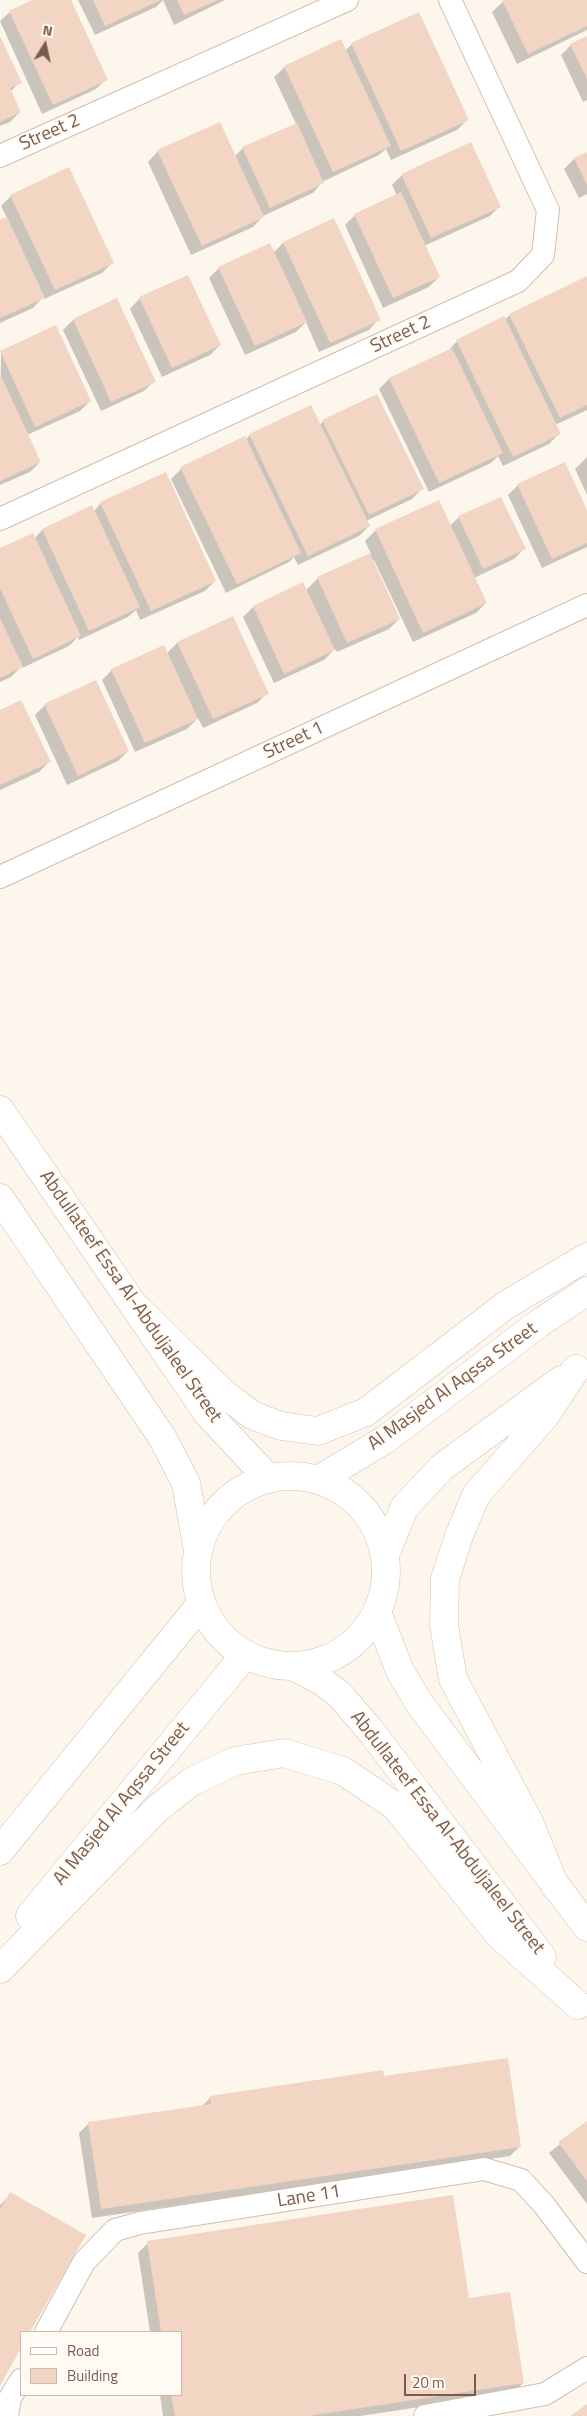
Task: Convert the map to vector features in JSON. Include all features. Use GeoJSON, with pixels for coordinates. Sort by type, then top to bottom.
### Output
{"type":"FeatureCollection","features":[{"type":"Feature","properties":{"kind":"main road","name":"Abdullateef Essa Al-Abduljaleel Street"},"geometry":{"type":"LineString","coordinates":[[0,1110],[208,1414],[269,1479]]}},
{"type":"Feature","properties":{"kind":"main road"},"geometry":{"type":"LineString","coordinates":[[0,1198],[162,1438],[186,1483],[198,1551],[196,1578],[201,1604],[212,1624],[227,1641],[245,1655],[268,1664],[293,1666],[328,1659],[357,1640],[378,1612],[384,1594],[387,1574],[386,1555],[377,1529],[362,1508],[342,1491],[318,1480],[293,1476],[269,1479],[244,1488],[223,1505],[207,1526],[198,1551]]}},
{"type":"Feature","properties":{"kind":"main road"},"geometry":{"type":"LineString","coordinates":[[137,1308],[222,1392],[252,1415],[281,1426],[318,1431],[366,1412],[506,1305],[587,1257]]}},
{"type":"Feature","properties":{"kind":"main road","name":"Al Masjed Al Aqssa Street"},"geometry":{"type":"LineString","coordinates":[[318,1480],[386,1440],[538,1324],[587,1291]]}},
{"type":"Feature","properties":{"kind":"main road"},"geometry":{"type":"LineString","coordinates":[[386,1555],[404,1508],[441,1468],[582,1365]]}},
{"type":"Feature","properties":{"kind":"main road"},"geometry":{"type":"LineString","coordinates":[[555,1886],[528,1822],[453,1679],[444,1625],[445,1580],[458,1536],[476,1495],[545,1416],[582,1365]]}},
{"type":"Feature","properties":{"kind":"main road"},"geometry":{"type":"LineString","coordinates":[[0,1851],[201,1604]]}},
{"type":"Feature","properties":{"kind":"main road"},"geometry":{"type":"LineString","coordinates":[[378,1612],[400,1671],[419,1703],[587,1927]]}},
{"type":"Feature","properties":{"kind":"main road","name":"Al Masjed Al Aqssa Street"},"geometry":{"type":"LineString","coordinates":[[0,1955],[145,1774],[245,1655]]}},
{"type":"Feature","properties":{"kind":"main road","name":"Abdullateef Essa Al-Abduljaleel Street"},"geometry":{"type":"LineString","coordinates":[[293,1666],[323,1682],[340,1696],[370,1730],[583,2010]]}},
{"type":"Feature","properties":{"kind":"main road"},"geometry":{"type":"LineString","coordinates":[[0,1969],[158,1808],[190,1782],[235,1761],[284,1752],[343,1772],[394,1806],[499,1935],[583,2010]]}},
{"type":"Feature","properties":{"kind":"street","name":"Street 2"},"geometry":{"type":"LineString","coordinates":[[0,156],[347,0]]}},
{"type":"Feature","properties":{"kind":"street","name":"Street 2"},"geometry":{"type":"LineString","coordinates":[[0,519],[518,281],[543,254],[548,210],[450,0]]}},
{"type":"Feature","properties":{"kind":"street","name":"Street 1"},"geometry":{"type":"LineString","coordinates":[[0,877],[587,605]]}},
{"type":"Feature","properties":{"kind":"street","name":"Lane 11"},"geometry":{"type":"LineString","coordinates":[[47,2331],[84,2262],[115,2230],[140,2223],[484,2169],[521,2180],[544,2205],[587,2262]]}},
{"type":"Feature","properties":{"kind":"street"},"geometry":{"type":"LineString","coordinates":[[424,2416],[545,2394],[587,2368]]}},
{"type":"Feature","properties":{"kind":"street"},"geometry":{"type":"LineString","coordinates":[[7,2416],[10,2398],[20,2382]]}},
{"type":"Feature","properties":{"kind":"building"},"geometry":{"type":"Polygon","coordinates":[[[32,0],[71,0],[108,80],[53,105],[9,11],[32,0]]]}},
{"type":"Feature","properties":{"kind":"building"},"geometry":{"type":"Polygon","coordinates":[[[93,0],[161,0],[105,26],[93,0]]]}},
{"type":"Feature","properties":{"kind":"building"},"geometry":{"type":"Polygon","coordinates":[[[177,0],[218,0],[184,15],[177,0]]]}},
{"type":"Feature","properties":{"kind":"building"},"geometry":{"type":"Polygon","coordinates":[[[502,0],[587,0],[587,26],[528,54],[502,0]]]}},
{"type":"Feature","properties":{"kind":"building"},"geometry":{"type":"Polygon","coordinates":[[[419,12],[469,120],[401,151],[351,43],[419,12]]]}},
{"type":"Feature","properties":{"kind":"building"},"geometry":{"type":"Polygon","coordinates":[[[0,36],[22,83],[10,88],[21,112],[0,122],[0,36]]]}},
{"type":"Feature","properties":{"kind":"building"},"geometry":{"type":"Polygon","coordinates":[[[587,36],[587,79],[570,44],[587,36]]]}},
{"type":"Feature","properties":{"kind":"building"},"geometry":{"type":"Polygon","coordinates":[[[341,39],[391,146],[333,172],[284,66],[341,39]]]}},
{"type":"Feature","properties":{"kind":"building"},"geometry":{"type":"Polygon","coordinates":[[[220,122],[264,217],[202,246],[157,150],[220,122]]]}},
{"type":"Feature","properties":{"kind":"building"},"geometry":{"type":"Polygon","coordinates":[[[297,123],[324,183],[270,208],[242,147],[297,123]]]}},
{"type":"Feature","properties":{"kind":"building"},"geometry":{"type":"Polygon","coordinates":[[[471,142],[501,207],[431,238],[401,174],[471,142]]]}},
{"type":"Feature","properties":{"kind":"building"},"geometry":{"type":"Polygon","coordinates":[[[587,152],[587,185],[574,158],[587,152]]]}},
{"type":"Feature","properties":{"kind":"building"},"geometry":{"type":"Polygon","coordinates":[[[69,167],[114,263],[55,290],[10,195],[69,167]]]}},
{"type":"Feature","properties":{"kind":"building"},"geometry":{"type":"Polygon","coordinates":[[[401,192],[440,277],[393,298],[354,214],[401,192]]]}},
{"type":"Feature","properties":{"kind":"building"},"geometry":{"type":"Polygon","coordinates":[[[7,217],[45,298],[0,318],[0,220],[7,217]]]}},
{"type":"Feature","properties":{"kind":"building"},"geometry":{"type":"Polygon","coordinates":[[[334,218],[381,320],[330,343],[283,242],[334,218]]]}},
{"type":"Feature","properties":{"kind":"building"},"geometry":{"type":"Polygon","coordinates":[[[270,243],[307,322],[255,346],[218,267],[270,243]]]}},
{"type":"Feature","properties":{"kind":"building"},"geometry":{"type":"Polygon","coordinates":[[[188,275],[221,345],[172,368],[139,297],[188,275]]]}},
{"type":"Feature","properties":{"kind":"building"},"geometry":{"type":"Polygon","coordinates":[[[587,276],[587,405],[560,418],[509,314],[587,276]]]}},
{"type":"Feature","properties":{"kind":"building"},"geometry":{"type":"Polygon","coordinates":[[[117,298],[156,382],[111,402],[73,319],[117,298]]]}},
{"type":"Feature","properties":{"kind":"building"},"geometry":{"type":"Polygon","coordinates":[[[504,316],[561,434],[513,457],[456,340],[504,316]]]}},
{"type":"Feature","properties":{"kind":"building"},"geometry":{"type":"Polygon","coordinates":[[[56,325],[91,401],[35,427],[0,351],[56,325]]]}},
{"type":"Feature","properties":{"kind":"building"},"geometry":{"type":"Polygon","coordinates":[[[452,348],[503,453],[439,483],[389,378],[452,348]]]}},
{"type":"Feature","properties":{"kind":"building"},"geometry":{"type":"Polygon","coordinates":[[[0,374],[41,462],[0,481],[0,374]]]}},
{"type":"Feature","properties":{"kind":"building"},"geometry":{"type":"Polygon","coordinates":[[[377,394],[424,489],[369,515],[322,420],[377,394]]]}},
{"type":"Feature","properties":{"kind":"building"},"geometry":{"type":"Polygon","coordinates":[[[311,405],[370,526],[308,556],[249,434],[311,405]]]}},
{"type":"Feature","properties":{"kind":"building"},"geometry":{"type":"Polygon","coordinates":[[[245,436],[301,553],[237,584],[180,467],[245,436]]]}},
{"type":"Feature","properties":{"kind":"building"},"geometry":{"type":"Polygon","coordinates":[[[565,462],[587,510],[587,543],[552,559],[517,484],[565,462]]]}},
{"type":"Feature","properties":{"kind":"building"},"geometry":{"type":"Polygon","coordinates":[[[166,472],[216,581],[151,611],[100,502],[166,472]]]}},
{"type":"Feature","properties":{"kind":"building"},"geometry":{"type":"Polygon","coordinates":[[[501,497],[526,549],[483,569],[458,516],[501,497]]]}},
{"type":"Feature","properties":{"kind":"building"},"geometry":{"type":"Polygon","coordinates":[[[439,500],[487,603],[423,633],[375,529],[439,500]]]}},
{"type":"Feature","properties":{"kind":"building"},"geometry":{"type":"Polygon","coordinates":[[[92,505],[140,607],[89,631],[42,529],[92,505]]]}},
{"type":"Feature","properties":{"kind":"building"},"geometry":{"type":"Polygon","coordinates":[[[33,533],[81,636],[33,659],[0,588],[0,548],[33,533]]]}},
{"type":"Feature","properties":{"kind":"building"},"geometry":{"type":"Polygon","coordinates":[[[370,553],[400,619],[347,643],[317,577],[370,553]]]}},
{"type":"Feature","properties":{"kind":"building"},"geometry":{"type":"Polygon","coordinates":[[[303,582],[335,650],[284,674],[253,606],[303,582]]]}},
{"type":"Feature","properties":{"kind":"building"},"geometry":{"type":"Polygon","coordinates":[[[233,616],[269,694],[213,719],[177,642],[233,616]]]}},
{"type":"Feature","properties":{"kind":"building"},"geometry":{"type":"Polygon","coordinates":[[[0,618],[23,667],[0,678],[0,618]]]}},
{"type":"Feature","properties":{"kind":"building"},"geometry":{"type":"Polygon","coordinates":[[[164,645],[198,719],[145,743],[111,669],[164,645]]]}},
{"type":"Feature","properties":{"kind":"building"},"geometry":{"type":"Polygon","coordinates":[[[96,680],[129,751],[78,776],[44,704],[96,680]]]}},
{"type":"Feature","properties":{"kind":"building"},"geometry":{"type":"Polygon","coordinates":[[[21,700],[51,762],[0,785],[0,710],[21,700]]]}},
{"type":"Feature","properties":{"kind":"building"},"geometry":{"type":"Polygon","coordinates":[[[508,2058],[521,2147],[101,2209],[88,2122],[211,2104],[210,2096],[383,2070],[384,2076],[508,2058]]]}},
{"type":"Feature","properties":{"kind":"building"},"geometry":{"type":"Polygon","coordinates":[[[587,2121],[587,2181],[558,2142],[587,2121]]]}},
{"type":"Feature","properties":{"kind":"building"},"geometry":{"type":"Polygon","coordinates":[[[10,2192],[86,2235],[31,2331],[20,2331],[20,2350],[0,2386],[0,2210],[10,2192]]]}},
{"type":"Feature","properties":{"kind":"building"},"geometry":{"type":"Polygon","coordinates":[[[453,2195],[469,2298],[510,2292],[524,2383],[308,2416],[175,2416],[171,2396],[182,2396],[182,2331],[161,2331],[147,2241],[453,2195]]]}},
{"type":"Feature","properties":{"kind":"building"},"geometry":{"type":"Polygon","coordinates":[[[587,2404],[587,2416],[570,2416],[587,2404]]]}}]}
